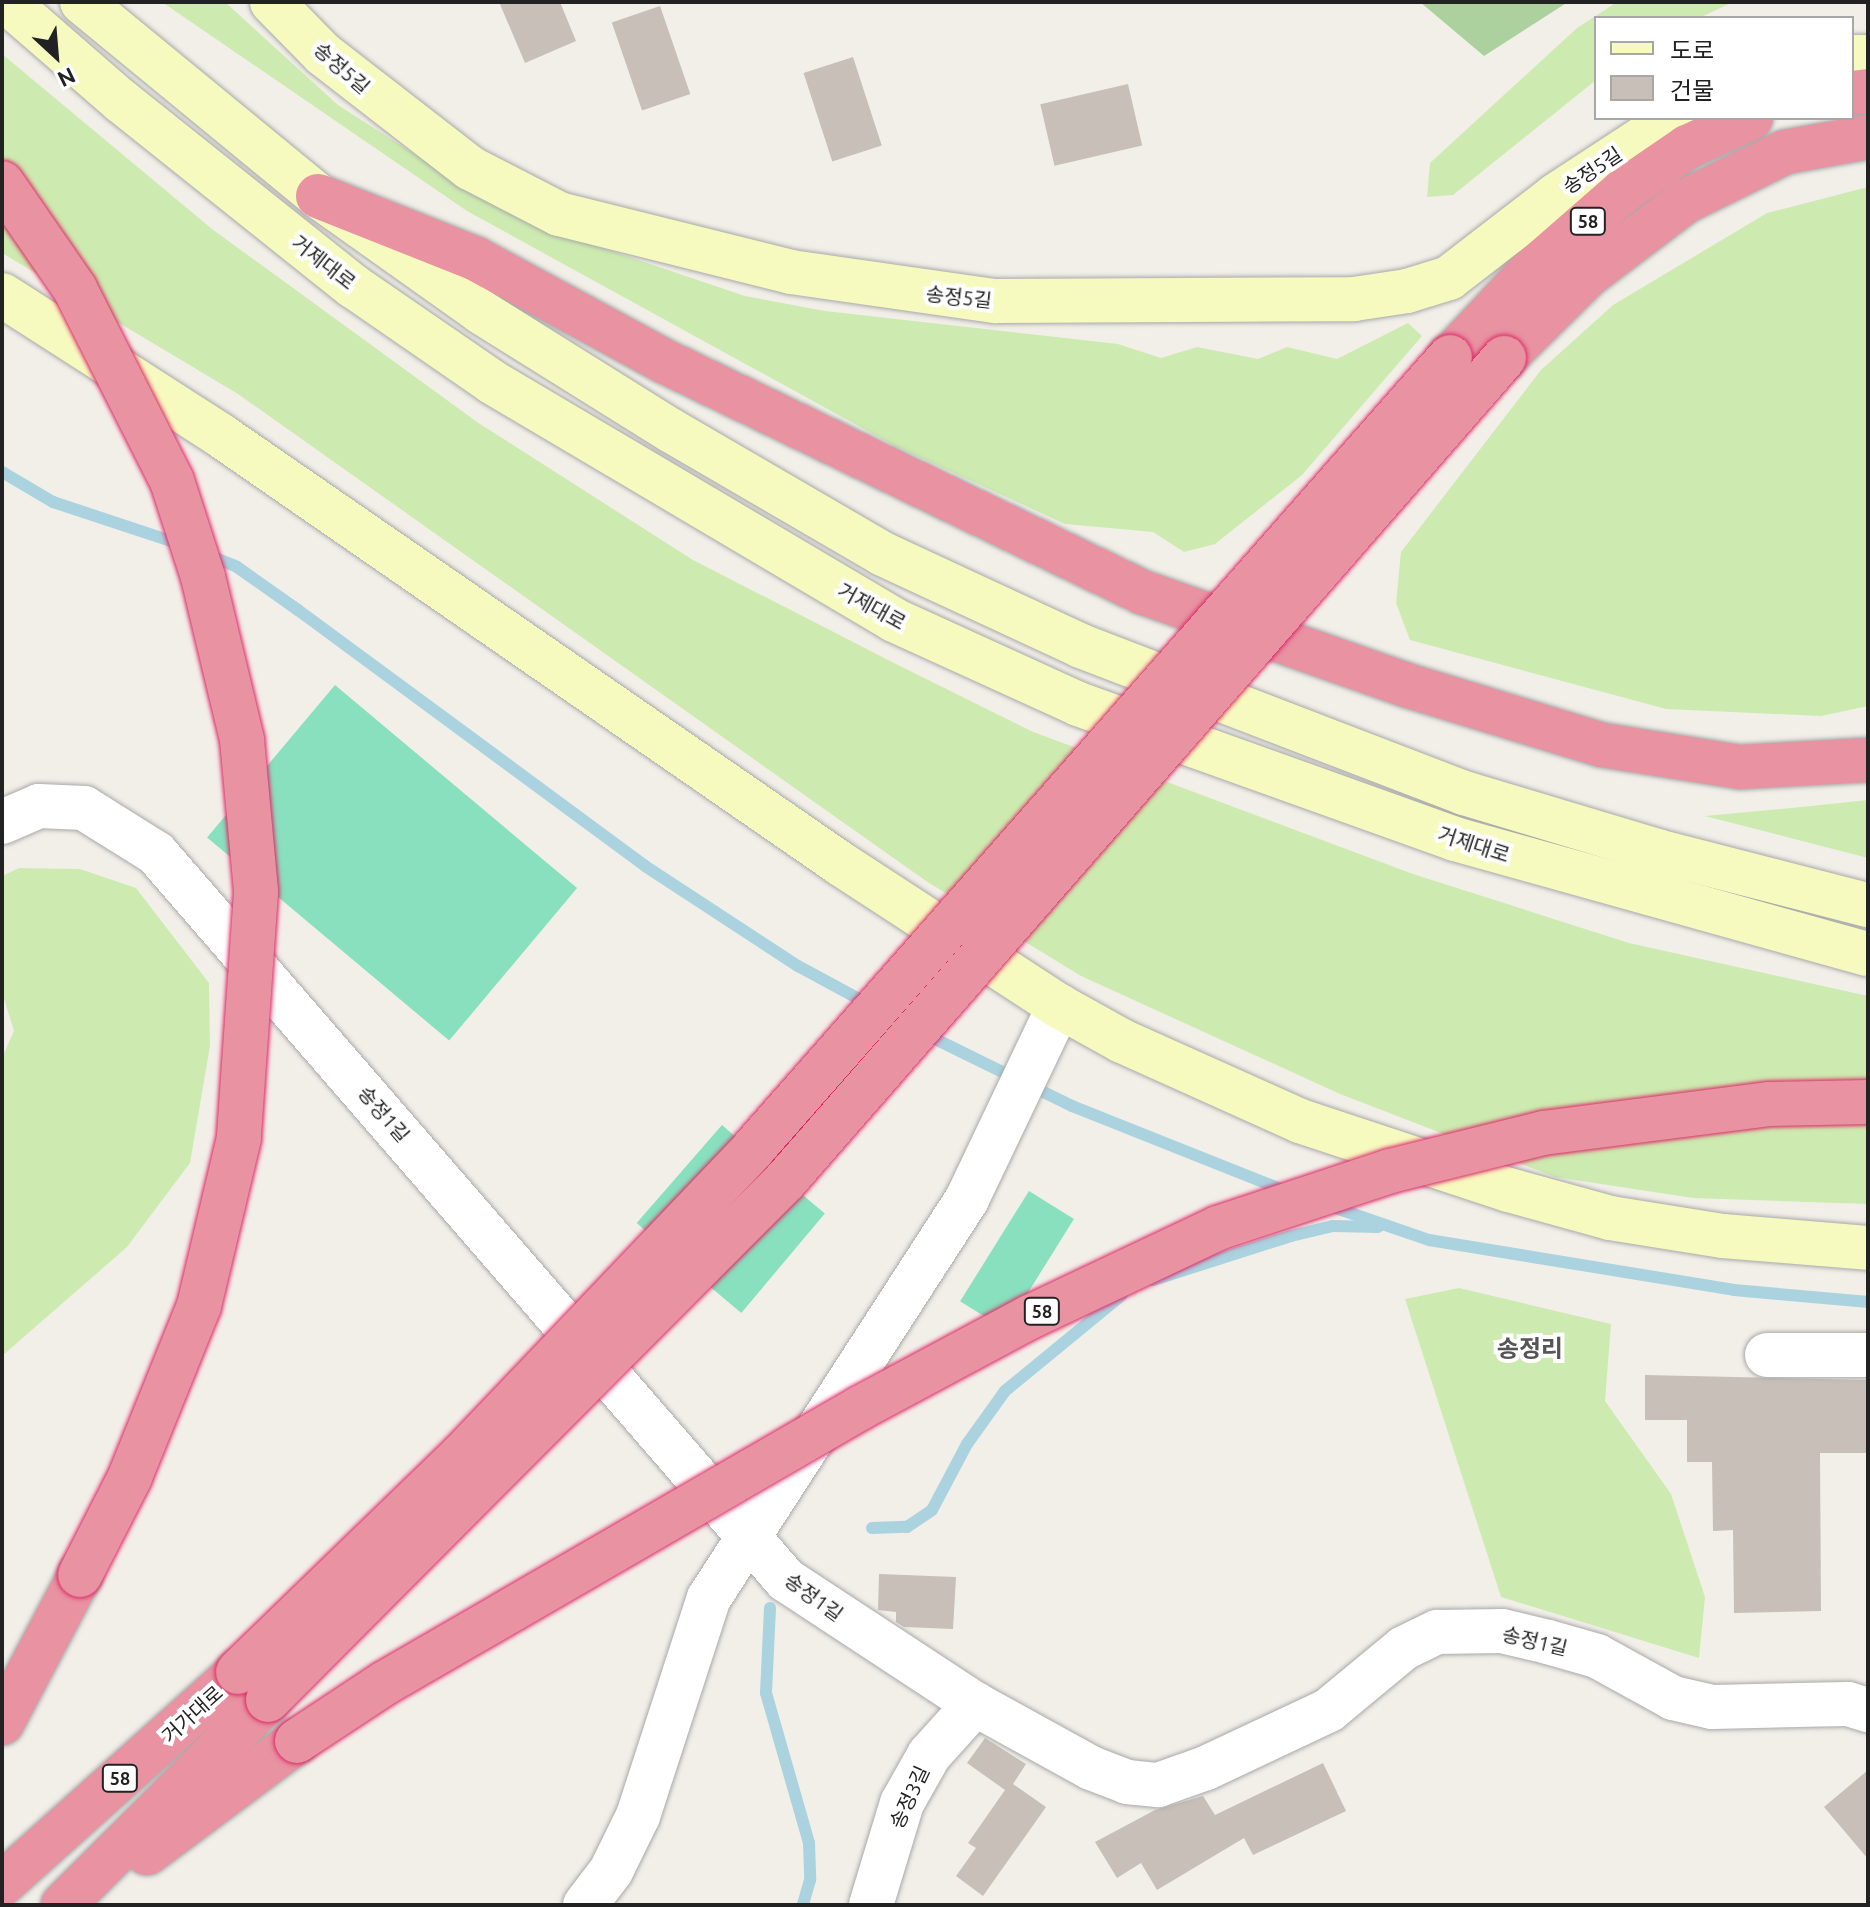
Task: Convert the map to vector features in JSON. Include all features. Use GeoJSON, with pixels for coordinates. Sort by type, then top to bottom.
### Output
{"type":"FeatureCollection","features":[{"type":"Feature","properties":{"kind":"highway","name":"58"},"geometry":{"type":"LineString","coordinates":[[63,1905],[253,1686],[462,1455],[753,1149],[1450,357],[1529,273],[1623,191],[1687,147],[1747,120]]}},
{"type":"Feature","properties":{"kind":"highway"},"geometry":{"type":"LineString","coordinates":[[253,1686],[785,1181],[1504,358],[1588,275],[1686,201],[1785,152],[1868,137]]}},
{"type":"Feature","properties":{"kind":"highway"},"geometry":{"type":"LineString","coordinates":[[2,183],[75,289],[172,481],[203,577],[242,740],[256,892],[239,1138],[199,1306],[130,1477],[2,1723]]}},
{"type":"Feature","properties":{"kind":"highway"},"geometry":{"type":"LineString","coordinates":[[318,196],[476,259],[680,369],[1142,592],[1406,685],[1602,745],[1740,767],[1868,760]]}},
{"type":"Feature","properties":{"kind":"highway","name":"58"},"geometry":{"type":"LineString","coordinates":[[78,1905],[297,1741],[385,1683],[860,1408],[1030,1317],[1218,1228],[1390,1171],[1543,1133],[1755,1105],[1868,1102]]}},
{"type":"Feature","properties":{"kind":"highway","name":"거가대로"},"geometry":{"type":"LineString","coordinates":[[2,1884],[253,1686]]}},
{"type":"Feature","properties":{"kind":"street","name":"거제대로"},"geometry":{"type":"LineString","coordinates":[[7,2],[121,101],[341,276],[492,382],[894,620],[1078,704],[1455,839],[1868,954]]}},
{"type":"Feature","properties":{"kind":"street"},"geometry":{"type":"LineString","coordinates":[[82,2],[318,196],[481,312],[683,438],[883,554],[1081,646],[1464,793],[1685,859],[1868,905]]}},
{"type":"Feature","properties":{"kind":"street","name":"송정5길"},"geometry":{"type":"LineString","coordinates":[[272,2],[323,54],[470,168],[559,214],[791,272],[996,301],[1354,299],[1407,291],[1449,278],[1555,196],[1671,120]]}},
{"type":"Feature","properties":{"kind":"street"},"geometry":{"type":"LineString","coordinates":[[2,295],[220,435],[828,855],[1051,1025],[1200,1080],[1286,1116],[1509,1190],[1610,1218],[1723,1236],[1868,1248]]}},
{"type":"Feature","properties":{"kind":"street","name":"송정1길"},"geometry":{"type":"LineString","coordinates":[[2,822],[39,806],[84,808],[156,853],[786,1580],[975,1704],[1091,1768],[1127,1782],[1158,1785],[1243,1754],[1329,1710],[1404,1648],[1437,1632],[1502,1631],[1548,1642],[1597,1656],[1673,1698],[1712,1707],[1848,1704],[1868,1710]]}},
{"type":"Feature","properties":{"kind":"street"},"geometry":{"type":"LineString","coordinates":[[585,1905],[611,1871],[638,1816],[709,1598],[872,1352],[967,1199],[1051,1025]]}},
{"type":"Feature","properties":{"kind":"street"},"geometry":{"type":"LineString","coordinates":[[1767,1355],[1868,1355]]}},
{"type":"Feature","properties":{"kind":"street","name":"송정3길"},"geometry":{"type":"LineString","coordinates":[[871,1905],[902,1803],[929,1755],[975,1704]]}},
{"type":"Feature","properties":{"kind":"green space"},"geometry":{"type":"Polygon","coordinates":[[[162,2],[225,2],[338,105],[436,168],[567,236],[745,296],[825,311],[1118,344],[1161,358],[1197,347],[1258,359],[1287,347],[1337,359],[1408,323],[1422,336],[1302,475],[1215,544],[1184,552],[1153,532],[1065,524],[893,445],[467,211],[162,2]]]}},
{"type":"Feature","properties":{"kind":"green space"},"geometry":{"type":"Polygon","coordinates":[[[1420,2],[1568,2],[1484,56],[1420,2]]]}},
{"type":"Feature","properties":{"kind":"green space"},"geometry":{"type":"Polygon","coordinates":[[[1617,2],[1733,2],[1703,16],[1595,16],[1617,2]]]}},
{"type":"Feature","properties":{"kind":"green space"},"geometry":{"type":"Polygon","coordinates":[[[1594,17],[1594,82],[1453,195],[1427,197],[1430,163],[1577,28],[1594,17]]]}},
{"type":"Feature","properties":{"kind":"green space"},"geometry":{"type":"Polygon","coordinates":[[[2,54],[212,229],[477,422],[693,560],[894,663],[1031,731],[1413,874],[1629,943],[1868,996],[1868,1204],[1693,1198],[1555,1177],[1340,1094],[1081,976],[926,881],[238,394],[2,253],[2,54]]]}},
{"type":"Feature","properties":{"kind":"green space"},"geometry":{"type":"Polygon","coordinates":[[[1868,187],[1868,706],[1821,716],[1666,709],[1410,640],[1396,603],[1401,552],[1541,370],[1613,305],[1767,213],[1868,187]]]}},
{"type":"Feature","properties":{"kind":"green space"},"geometry":{"type":"Polygon","coordinates":[[[335,685],[577,888],[449,1041],[207,837],[335,685]]]}},
{"type":"Feature","properties":{"kind":"green space"},"geometry":{"type":"Polygon","coordinates":[[[1868,800],[1868,858],[1705,816],[1801,807],[1868,800]]]}},
{"type":"Feature","properties":{"kind":"green space"},"geometry":{"type":"Polygon","coordinates":[[[19,868],[80,869],[136,888],[209,983],[210,1046],[190,1163],[127,1247],[2,1356],[2,1058],[14,1031],[2,992],[2,876],[19,868]]]}},
{"type":"Feature","properties":{"kind":"green space"},"geometry":{"type":"Polygon","coordinates":[[[722,1125],[762,1160],[677,1258],[637,1223],[722,1125]]]}},
{"type":"Feature","properties":{"kind":"green space"},"geometry":{"type":"Polygon","coordinates":[[[785,1180],[825,1213],[741,1313],[701,1280],[785,1180]]]}},
{"type":"Feature","properties":{"kind":"green space"},"geometry":{"type":"Polygon","coordinates":[[[1029,1191],[1074,1219],[1005,1329],[960,1301],[1029,1191]]]}},
{"type":"Feature","properties":{"kind":"green space"},"geometry":{"type":"Polygon","coordinates":[[[1459,1288],[1611,1324],[1605,1401],[1671,1494],[1705,1597],[1699,1658],[1501,1597],[1405,1299],[1459,1288]]]}},
{"type":"Feature","properties":{"kind":"building"},"geometry":{"type":"Polygon","coordinates":[[[499,2],[560,2],[576,41],[525,63],[499,2]]]}},
{"type":"Feature","properties":{"kind":"building"},"geometry":{"type":"Polygon","coordinates":[[[660,6],[690,94],[642,111],[612,23],[660,6]]]}},
{"type":"Feature","properties":{"kind":"building"},"geometry":{"type":"Polygon","coordinates":[[[853,57],[882,145],[832,162],[804,73],[853,57]]]}},
{"type":"Feature","properties":{"kind":"building"},"geometry":{"type":"Polygon","coordinates":[[[1128,84],[1142,145],[1054,166],[1040,104],[1128,84]]]}},
{"type":"Feature","properties":{"kind":"building"},"geometry":{"type":"Polygon","coordinates":[[[1645,1375],[1868,1380],[1868,1453],[1820,1453],[1821,1611],[1734,1613],[1733,1530],[1713,1531],[1712,1462],[1687,1462],[1687,1420],[1645,1420],[1645,1375]]]}},
{"type":"Feature","properties":{"kind":"building"},"geometry":{"type":"Polygon","coordinates":[[[879,1574],[956,1577],[953,1629],[904,1627],[896,1622],[896,1612],[878,1610],[879,1574]]]}},
{"type":"Feature","properties":{"kind":"building"},"geometry":{"type":"Polygon","coordinates":[[[985,1738],[1026,1764],[1013,1784],[1046,1807],[983,1896],[956,1876],[976,1848],[968,1843],[1005,1790],[967,1763],[985,1738]]]}},
{"type":"Feature","properties":{"kind":"building"},"geometry":{"type":"Polygon","coordinates":[[[1323,1763],[1346,1811],[1253,1855],[1244,1838],[1157,1890],[1141,1863],[1117,1878],[1095,1842],[1155,1810],[1203,1796],[1215,1815],[1323,1763]]]}},
{"type":"Feature","properties":{"kind":"building"},"geometry":{"type":"Polygon","coordinates":[[[1868,1770],[1868,1859],[1824,1807],[1868,1770]]]}},
{"type":"Feature","properties":{"kind":"waterway"},"geometry":{"type":"LineString","coordinates":[[2,472],[53,502],[180,544]]}},
{"type":"Feature","properties":{"kind":"waterway"},"geometry":{"type":"LineString","coordinates":[[208,555],[237,567],[298,610],[645,866],[798,966],[870,1005]]}},
{"type":"Feature","properties":{"kind":"waterway"},"geometry":{"type":"LineString","coordinates":[[925,1034],[1072,1106],[1286,1191]]}},
{"type":"Feature","properties":{"kind":"waterway"},"geometry":{"type":"LineString","coordinates":[[1330,1206],[1429,1240],[1734,1290],[1868,1302]]}},
{"type":"Feature","properties":{"kind":"waterway"},"geometry":{"type":"LineString","coordinates":[[1153,1280],[1291,1236],[1333,1226],[1378,1227]]}},
{"type":"Feature","properties":{"kind":"waterway"},"geometry":{"type":"LineString","coordinates":[[872,1528],[907,1527],[932,1510],[967,1444],[1005,1391],[1122,1295]]}},
{"type":"Feature","properties":{"kind":"waterway"},"geometry":{"type":"LineString","coordinates":[[770,1608],[766,1693],[809,1843],[810,1880],[803,1905]]}},
{"type":"Feature","properties":{"kind":"district","name":"송정리"},"geometry":{"type":"Point","coordinates":[1530,1349]}}]}
